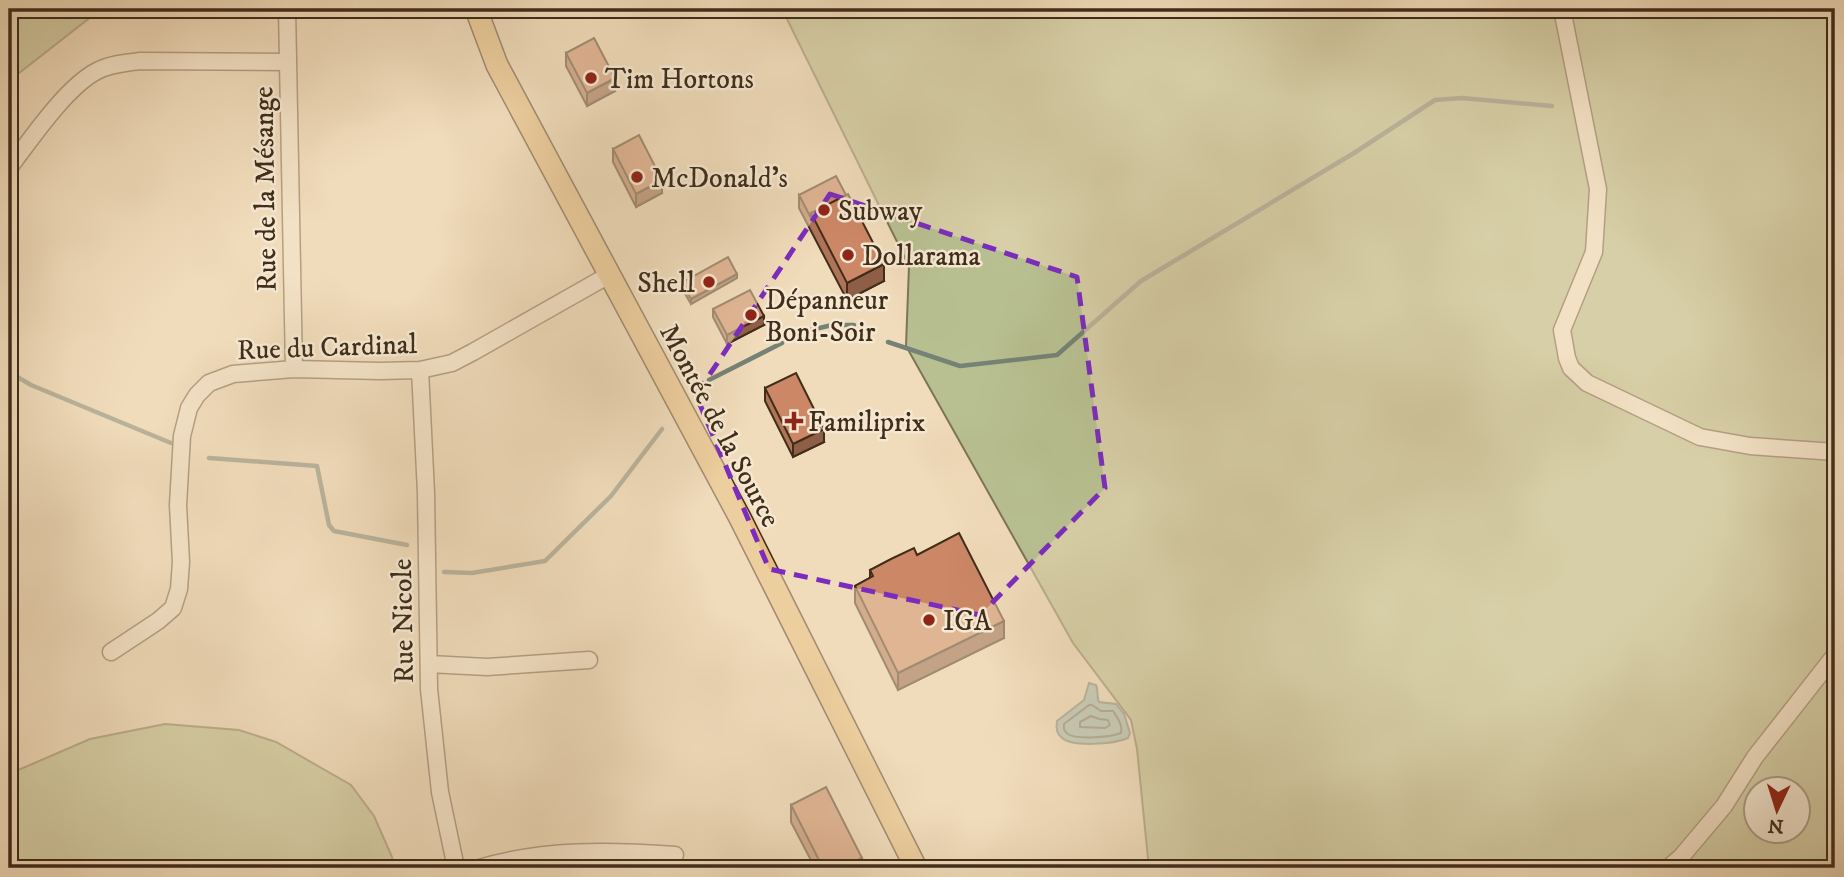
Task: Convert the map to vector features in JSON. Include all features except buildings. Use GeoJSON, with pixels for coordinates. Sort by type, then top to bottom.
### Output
{"type":"FeatureCollection","features":[{"type":"Feature","properties":{"kind":"main road","name":"Montée de la Source"},"geometry":{"type":"LineString","coordinates":[[476,9],[497,65],[740,519],[916,868]]}},
{"type":"Feature","properties":{"kind":"street","name":"Rue de la Mésange"},"geometry":{"type":"LineString","coordinates":[[287,9],[295,369]]}},
{"type":"Feature","properties":{"kind":"street"},"geometry":{"type":"LineString","coordinates":[[1562,9],[1598,189],[1594,252],[1562,331],[1571,368],[1587,383],[1700,437],[1750,446],[1835,452]]}},
{"type":"Feature","properties":{"kind":"street"},"geometry":{"type":"LineString","coordinates":[[9,168],[62,100],[79,83],[98,70],[140,61],[288,62]]}},
{"type":"Feature","properties":{"kind":"street","name":"Rue du Cardinal"},"geometry":{"type":"LineString","coordinates":[[111,652],[173,608],[179,589],[181,562],[178,505],[182,436],[188,408],[209,383],[233,374],[295,369],[420,370],[452,363],[609,275]]}},
{"type":"Feature","properties":{"kind":"street","name":"Rue Nicole"},"geometry":{"type":"LineString","coordinates":[[420,370],[426,493],[429,689],[440,792],[456,868]]}},
{"type":"Feature","properties":{"kind":"street"},"geometry":{"type":"LineString","coordinates":[[1668,868],[1681,858],[1724,806],[1755,757],[1835,655]]}},
{"type":"Feature","properties":{"kind":"street"},"geometry":{"type":"LineString","coordinates":[[429,664],[487,667],[589,660]]}},
{"type":"Feature","properties":{"kind":"street"},"geometry":{"type":"LineString","coordinates":[[479,868],[528,856],[583,852],[633,851],[675,855]]}},
{"type":"Feature","properties":{"kind":"highlighted area"},"geometry":{"type":"Polygon","coordinates":[[[830,194],[1077,277],[1105,488],[980,615],[769,569],[696,395],[830,194]]]}},
{"type":"Feature","properties":{"kind":"green space"},"geometry":{"type":"Polygon","coordinates":[[[9,9],[101,9],[9,81],[9,9]]]}},
{"type":"Feature","properties":{"kind":"green space"},"geometry":{"type":"Polygon","coordinates":[[[782,9],[1835,9],[1835,868],[1149,868],[1137,749],[1131,720],[1073,643],[906,346],[909,266],[782,9]]]}},
{"type":"Feature","properties":{"kind":"green space"},"geometry":{"type":"Polygon","coordinates":[[[165,724],[239,730],[276,742],[351,785],[374,816],[394,868],[9,868],[9,774],[90,739],[165,724]]]}},
{"type":"Feature","properties":{"kind":"water"},"geometry":{"type":"Polygon","coordinates":[[[1089,683],[1096,685],[1099,702],[1116,704],[1124,714],[1130,733],[1128,738],[1083,744],[1066,740],[1059,735],[1057,721],[1084,700],[1089,683]]]}},
{"type":"Feature","properties":{"kind":"waterway"},"geometry":{"type":"LineString","coordinates":[[888,342],[960,366],[1057,355],[1141,281],[1354,153],[1435,100],[1462,98],[1552,106]]}},
{"type":"Feature","properties":{"kind":"waterway"},"geometry":{"type":"LineString","coordinates":[[807,331],[832,325],[854,325]]}},
{"type":"Feature","properties":{"kind":"waterway"},"geometry":{"type":"LineString","coordinates":[[709,380],[782,343]]}},
{"type":"Feature","properties":{"kind":"waterway"},"geometry":{"type":"LineString","coordinates":[[9,372],[31,385],[171,443]]}},
{"type":"Feature","properties":{"kind":"waterway"},"geometry":{"type":"LineString","coordinates":[[444,572],[472,573],[545,561],[611,496],[662,429]]}},
{"type":"Feature","properties":{"kind":"waterway"},"geometry":{"type":"LineString","coordinates":[[209,458],[317,466],[329,525],[334,531],[407,545]]}},
{"type":"Feature","properties":{"kind":"place","name":"Tim Hortons"},"geometry":{"type":"Point","coordinates":[591,78]}},
{"type":"Feature","properties":{"kind":"place","name":"McDonald's"},"geometry":{"type":"Point","coordinates":[637,177]}},
{"type":"Feature","properties":{"kind":"place","name":"Subway"},"geometry":{"type":"Point","coordinates":[824,210]}},
{"type":"Feature","properties":{"kind":"place","name":"Dollarama"},"geometry":{"type":"Point","coordinates":[848,255]}},
{"type":"Feature","properties":{"kind":"place","name":"Shell"},"geometry":{"type":"Point","coordinates":[709,282]}},
{"type":"Feature","properties":{"kind":"place","name":"Dépanneur Boni-Soir"},"geometry":{"type":"Point","coordinates":[751,315]}},
{"type":"Feature","properties":{"kind":"place","name":"Familiprix"},"geometry":{"type":"Point","coordinates":[794,421]}},
{"type":"Feature","properties":{"kind":"place","name":"IGA"},"geometry":{"type":"Point","coordinates":[929,620]}}]}
